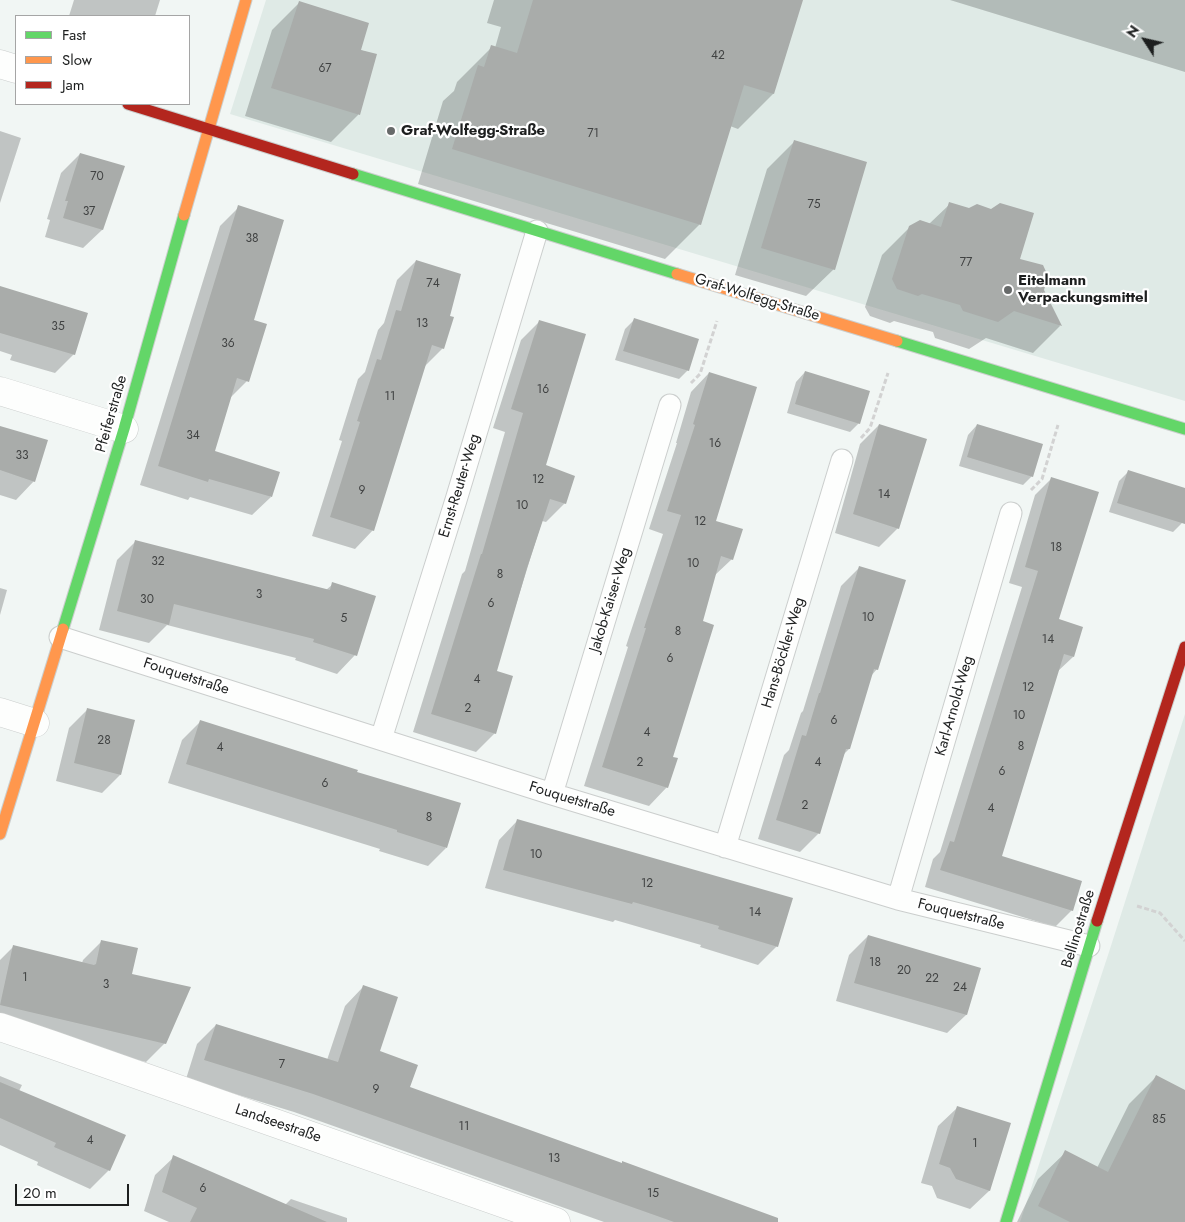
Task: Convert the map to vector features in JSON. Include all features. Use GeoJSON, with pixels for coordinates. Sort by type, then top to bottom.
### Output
{"type":"FeatureCollection","features":[{"type":"Feature","properties":{"kind":"street","name":"Pfeiferstraße"},"geometry":{"type":"LineString","coordinates":[[0,834],[124,429],[246,0]]}},
{"type":"Feature","properties":{"kind":"street"},"geometry":{"type":"LineString","coordinates":[[0,64],[15,69]]}},
{"type":"Feature","properties":{"kind":"street","name":"Graf-Wolfegg-Straße"},"geometry":{"type":"LineString","coordinates":[[131,105],[727,290],[1185,429]]}},
{"type":"Feature","properties":{"kind":"street"},"geometry":{"type":"LineString","coordinates":[[0,391],[124,429]]}},
{"type":"Feature","properties":{"kind":"street","name":"Bellinostraße"},"geometry":{"type":"LineString","coordinates":[[1006,1222],[1089,946],[1185,647]]}},
{"type":"Feature","properties":{"kind":"street"},"geometry":{"type":"LineString","coordinates":[[0,712],[35,723]]}},
{"type":"Feature","properties":{"kind":"street","name":"Landseestraße"},"geometry":{"type":"LineString","coordinates":[[0,1027],[556,1222]]}},
{"type":"Feature","properties":{"kind":"lane","name":"Ernst-Reuter-Weg"},"geometry":{"type":"LineString","coordinates":[[381,739],[459,491],[537,231]]}},
{"type":"Feature","properties":{"kind":"lane","name":"Jakob-Kaiser-Weg"},"geometry":{"type":"LineString","coordinates":[[552,794],[670,405]]}},
{"type":"Feature","properties":{"kind":"lane","name":"Hans-Böckler-Weg"},"geometry":{"type":"LineString","coordinates":[[725,847],[842,460]]}},
{"type":"Feature","properties":{"kind":"lane","name":"Karl-Arnold-Weg"},"geometry":{"type":"LineString","coordinates":[[898,900],[1011,513]]}},
{"type":"Feature","properties":{"kind":"lane","name":"Fouquetstraße"},"geometry":{"type":"LineString","coordinates":[[60,637],[552,794],[898,900],[1089,946]]}},
{"type":"Feature","properties":{"kind":"path"},"geometry":{"type":"LineString","coordinates":[[670,405],[700,374],[727,290]]}},
{"type":"Feature","properties":{"kind":"path"},"geometry":{"type":"LineString","coordinates":[[842,460],[870,428],[898,342]]}},
{"type":"Feature","properties":{"kind":"path"},"geometry":{"type":"LineString","coordinates":[[1011,513],[1042,479],[1068,393]]}},
{"type":"Feature","properties":{"kind":"path"},"geometry":{"type":"LineString","coordinates":[[1160,913],[1185,942]]}},
{"type":"Feature","properties":{"kind":"shaded area"},"geometry":{"type":"Polygon","coordinates":[[[266,0],[1185,0],[1185,401],[230,114],[266,0]]]}},
{"type":"Feature","properties":{"kind":"shaded area"},"geometry":{"type":"Polygon","coordinates":[[[1185,714],[1185,1222],[1020,1222],[1109,952],[1185,714]]]}},
{"type":"Feature","properties":{"kind":"building"},"geometry":{"type":"Polygon","coordinates":[[[533,0],[803,0],[774,94],[744,85],[701,225],[452,149],[478,65],[484,67],[491,45],[517,53],[533,0]]]}},
{"type":"Feature","properties":{"kind":"building"},"geometry":{"type":"Polygon","coordinates":[[[299,1],[369,23],[361,50],[377,54],[360,115],[271,88],[299,1]]]}},
{"type":"Feature","properties":{"kind":"building"},"geometry":{"type":"Polygon","coordinates":[[[794,140],[867,162],[835,270],[761,248],[794,140]]]}},
{"type":"Feature","properties":{"kind":"building"},"geometry":{"type":"Polygon","coordinates":[[[80,153],[125,166],[103,230],[63,218],[68,201],[65,201],[80,153]]]}},
{"type":"Feature","properties":{"kind":"building"},"geometry":{"type":"Polygon","coordinates":[[[949,202],[969,208],[977,204],[991,209],[1000,203],[1034,213],[1020,259],[1043,265],[1048,276],[1044,290],[1062,326],[1014,311],[998,322],[963,311],[960,305],[922,294],[918,296],[897,289],[892,279],[909,226],[920,220],[941,227],[949,202]]]}},
{"type":"Feature","properties":{"kind":"building"},"geometry":{"type":"Polygon","coordinates":[[[238,205],[284,220],[254,320],[267,324],[249,382],[237,378],[215,451],[280,472],[272,497],[209,479],[208,482],[158,466],[238,205]]]}},
{"type":"Feature","properties":{"kind":"building"},"geometry":{"type":"Polygon","coordinates":[[[416,260],[461,274],[450,316],[454,317],[444,349],[432,345],[374,531],[330,517],[360,422],[357,421],[377,359],[381,360],[396,310],[401,311],[416,260]]]}},
{"type":"Feature","properties":{"kind":"building"},"geometry":{"type":"Polygon","coordinates":[[[0,286],[88,313],[75,355],[0,333],[0,286]]]}},
{"type":"Feature","properties":{"kind":"building"},"geometry":{"type":"Polygon","coordinates":[[[634,318],[699,339],[689,371],[623,351],[634,318]]]}},
{"type":"Feature","properties":{"kind":"building"},"geometry":{"type":"Polygon","coordinates":[[[539,320],[586,334],[546,465],[575,476],[566,504],[550,499],[527,568],[497,671],[513,676],[496,734],[431,714],[482,554],[523,413],[511,409],[539,320]]]}},
{"type":"Feature","properties":{"kind":"building"},"geometry":{"type":"Polygon","coordinates":[[[805,371],[870,391],[860,424],[795,404],[805,371]]]}},
{"type":"Feature","properties":{"kind":"building"},"geometry":{"type":"Polygon","coordinates":[[[709,372],[757,387],[716,521],[743,529],[733,560],[721,556],[703,621],[714,625],[673,757],[678,758],[668,788],[602,767],[646,628],[644,628],[681,515],[667,511],[695,425],[693,424],[709,372]]]}},
{"type":"Feature","properties":{"kind":"building"},"geometry":{"type":"Polygon","coordinates":[[[879,424],[927,439],[899,529],[853,514],[879,424]]]}},
{"type":"Feature","properties":{"kind":"building"},"geometry":{"type":"Polygon","coordinates":[[[977,424],[1043,444],[1033,477],[967,457],[977,424]]]}},
{"type":"Feature","properties":{"kind":"building"},"geometry":{"type":"Polygon","coordinates":[[[0,426],[48,440],[35,482],[0,470],[0,426]]]}},
{"type":"Feature","properties":{"kind":"building"},"geometry":{"type":"Polygon","coordinates":[[[1128,470],[1185,488],[1185,524],[1117,503],[1128,470]]]}},
{"type":"Feature","properties":{"kind":"building"},"geometry":{"type":"Polygon","coordinates":[[[1051,477],[1099,492],[1059,619],[1083,627],[1074,657],[1064,654],[1002,856],[1082,881],[1073,911],[940,870],[950,841],[954,842],[1038,571],[1025,567],[1051,477]]]}},
{"type":"Feature","properties":{"kind":"building"},"geometry":{"type":"Polygon","coordinates":[[[135,540],[330,590],[332,582],[376,596],[357,656],[313,642],[314,639],[174,604],[169,625],[117,611],[135,540]]]}},
{"type":"Feature","properties":{"kind":"building"},"geometry":{"type":"Polygon","coordinates":[[[859,566],[906,580],[878,670],[874,669],[850,749],[846,749],[820,834],[776,820],[802,735],[806,736],[859,566]]]}},
{"type":"Feature","properties":{"kind":"building"},"geometry":{"type":"Polygon","coordinates":[[[87,708],[135,720],[121,775],[74,763],[87,708]]]}},
{"type":"Feature","properties":{"kind":"building"},"geometry":{"type":"Polygon","coordinates":[[[200,720],[358,770],[357,772],[461,803],[447,848],[397,832],[397,830],[186,764],[200,720]]]}},
{"type":"Feature","properties":{"kind":"building"},"geometry":{"type":"Polygon","coordinates":[[[517,819],[793,898],[778,947],[718,929],[719,926],[633,902],[632,904],[503,870],[517,819]]]}},
{"type":"Feature","properties":{"kind":"building"},"geometry":{"type":"Polygon","coordinates":[[[868,935],[981,968],[967,1015],[854,983],[868,935]]]}},
{"type":"Feature","properties":{"kind":"building"},"geometry":{"type":"Polygon","coordinates":[[[101,940],[138,948],[132,974],[191,987],[166,1044],[0,1005],[13,945],[94,965],[96,964],[101,940]]]}},
{"type":"Feature","properties":{"kind":"building"},"geometry":{"type":"Polygon","coordinates":[[[363,985],[398,997],[380,1051],[418,1065],[410,1087],[778,1218],[778,1222],[674,1222],[313,1094],[204,1060],[216,1024],[338,1062],[363,985]]]}},
{"type":"Feature","properties":{"kind":"building"},"geometry":{"type":"Polygon","coordinates":[[[1156,1075],[1185,1090],[1185,1222],[1070,1222],[1038,1206],[1065,1150],[1108,1172],[1156,1075]]]}},
{"type":"Feature","properties":{"kind":"building"},"geometry":{"type":"Polygon","coordinates":[[[0,1082],[126,1135],[110,1171],[54,1147],[56,1143],[0,1118],[0,1082]]]}},
{"type":"Feature","properties":{"kind":"building"},"geometry":{"type":"Polygon","coordinates":[[[957,1106],[1011,1123],[990,1191],[956,1179],[950,1168],[939,1164],[957,1106]]]}},
{"type":"Feature","properties":{"kind":"building"},"geometry":{"type":"Polygon","coordinates":[[[173,1155],[327,1222],[190,1222],[197,1208],[162,1192],[173,1155]]]}},
{"type":"Feature","properties":{"kind":"traffic: fast"},"geometry":{"type":"LineString","coordinates":[[353,174],[677,274]]}},
{"type":"Feature","properties":{"kind":"traffic: fast"},"geometry":{"type":"LineString","coordinates":[[63,629],[124,429],[184,215]]}},
{"type":"Feature","properties":{"kind":"traffic: fast"},"geometry":{"type":"LineString","coordinates":[[897,341],[1185,429]]}},
{"type":"Feature","properties":{"kind":"traffic: fast"},"geometry":{"type":"LineString","coordinates":[[1006,1222],[1097,921]]}},
{"type":"Feature","properties":{"kind":"traffic: slow"},"geometry":{"type":"LineString","coordinates":[[184,215],[246,0]]}},
{"type":"Feature","properties":{"kind":"traffic: slow"},"geometry":{"type":"LineString","coordinates":[[677,274],[897,341]]}},
{"type":"Feature","properties":{"kind":"traffic: slow"},"geometry":{"type":"LineString","coordinates":[[0,834],[63,629]]}},
{"type":"Feature","properties":{"kind":"traffic: jam"},"geometry":{"type":"LineString","coordinates":[[131,105],[353,174]]}},
{"type":"Feature","properties":{"kind":"traffic: jam"},"geometry":{"type":"LineString","coordinates":[[1097,921],[1185,647]]}},
{"type":"Feature","properties":{"kind":"place","name":"Graf-Wolfegg-Straße"},"geometry":{"type":"Point","coordinates":[391,131]}},
{"type":"Feature","properties":{"kind":"place","name":"Eitelmann Verpackungsmittel"},"geometry":{"type":"Point","coordinates":[1008,290]}}]}
